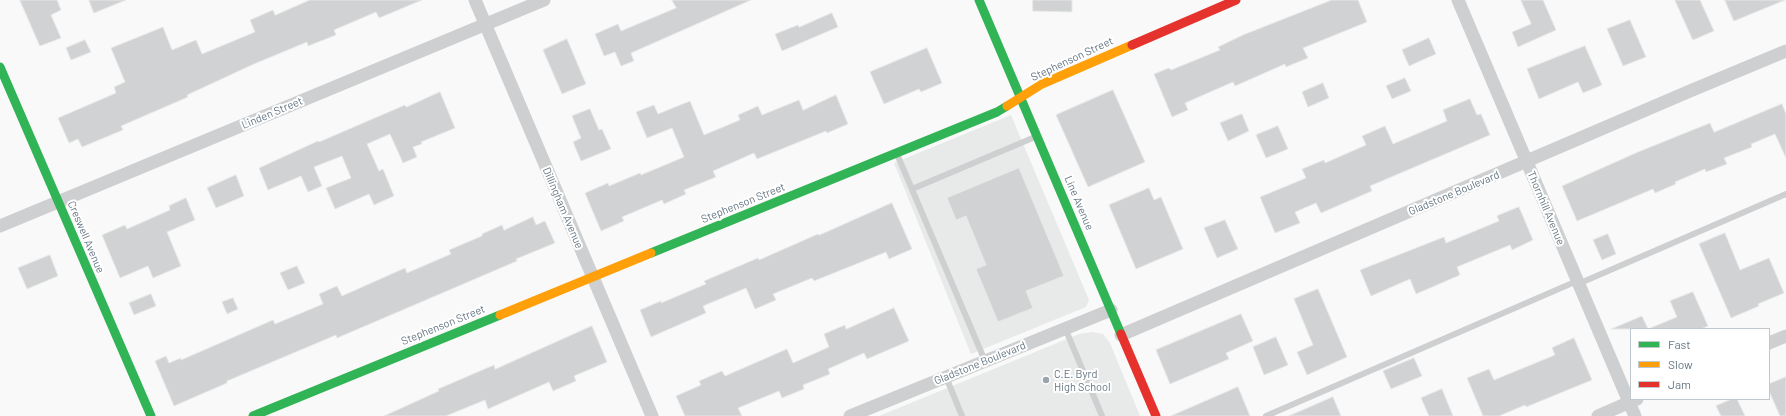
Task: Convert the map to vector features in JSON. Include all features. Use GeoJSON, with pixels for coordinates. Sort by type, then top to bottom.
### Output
{"type":"FeatureCollection","features":[{"type":"Feature","properties":{"kind":"street","name":"Dillingham Avenue"},"geometry":{"type":"LineString","coordinates":[[474,0],[652,416]]}},
{"type":"Feature","properties":{"kind":"street","name":"Linden Street"},"geometry":{"type":"LineString","coordinates":[[0,226],[544,0]]}},
{"type":"Feature","properties":{"kind":"street","name":"Line Avenue"},"geometry":{"type":"LineString","coordinates":[[979,0],[1156,416]]}},
{"type":"Feature","properties":{"kind":"street","name":"Stephenson Street"},"geometry":{"type":"LineString","coordinates":[[253,416],[997,112],[1042,84],[1236,0]]}},
{"type":"Feature","properties":{"kind":"street","name":"Thornhill Avenue"},"geometry":{"type":"LineString","coordinates":[[1458,0],[1578,282],[1630,392]]}},
{"type":"Feature","properties":{"kind":"street","name":"Gladstone Boulevard"},"geometry":{"type":"LineString","coordinates":[[1121,335],[1786,51]]}},
{"type":"Feature","properties":{"kind":"street","name":"Creswell Avenue"},"geometry":{"type":"LineString","coordinates":[[0,67],[151,416]]}},
{"type":"Feature","properties":{"kind":"street","name":"Gladstone Boulevard"},"geometry":{"type":"LineString","coordinates":[[850,416],[1111,310]]}},
{"type":"Feature","properties":{"kind":"street"},"geometry":{"type":"LineString","coordinates":[[1770,343],[1786,336]]}},
{"type":"Feature","properties":{"kind":"street","name":"Thornhill Avenue"},"geometry":{"type":"LineString","coordinates":[[1634,401],[1635,416]]}},
{"type":"Feature","properties":{"kind":"street"},"geometry":{"type":"LineString","coordinates":[[1598,416],[1634,401]]}},
{"type":"Feature","properties":{"kind":"lane"},"geometry":{"type":"LineString","coordinates":[[912,189],[1037,136]]}},
{"type":"Feature","properties":{"kind":"lane"},"geometry":{"type":"LineString","coordinates":[[897,153],[985,361]]}},
{"type":"Feature","properties":{"kind":"lane"},"geometry":{"type":"LineString","coordinates":[[1266,416],[1786,194]]}},
{"type":"Feature","properties":{"kind":"lane"},"geometry":{"type":"LineString","coordinates":[[1065,328],[1102,416]]}},
{"type":"Feature","properties":{"kind":"lane"},"geometry":{"type":"LineString","coordinates":[[946,377],[962,416]]}},
{"type":"Feature","properties":{"kind":"shaded area"},"geometry":{"type":"Polygon","coordinates":[[[1011,115],[1089,300],[1086,307],[971,354],[894,163],[1011,115]]]}},
{"type":"Feature","properties":{"kind":"shaded area","name":"C.E. Byrd High School"},"geometry":{"type":"Polygon","coordinates":[[[1093,332],[1103,334],[1110,343],[1140,416],[879,416],[1079,334],[1093,332]]]}},
{"type":"Feature","properties":{"kind":"building"},"geometry":{"type":"Polygon","coordinates":[[[20,0],[57,0],[61,10],[51,15],[61,38],[40,46],[20,0]]]}},
{"type":"Feature","properties":{"kind":"building"},"geometry":{"type":"Polygon","coordinates":[[[89,0],[126,0],[94,13],[89,0]]]}},
{"type":"Feature","properties":{"kind":"building"},"geometry":{"type":"Polygon","coordinates":[[[310,0],[422,0],[379,18],[376,12],[334,30],[336,35],[308,46],[307,42],[254,64],[187,95],[188,97],[121,126],[123,130],[82,147],[78,139],[69,143],[58,118],[116,93],[114,87],[125,82],[111,48],[163,27],[172,50],[196,40],[202,54],[255,32],[250,20],[273,10],[275,15],[310,0]]]}},
{"type":"Feature","properties":{"kind":"building"},"geometry":{"type":"Polygon","coordinates":[[[672,0],[751,0],[631,53],[634,61],[621,66],[615,52],[604,56],[595,34],[618,24],[621,31],[676,8],[672,0]]]}},
{"type":"Feature","properties":{"kind":"building"},"geometry":{"type":"Polygon","coordinates":[[[1033,0],[1072,0],[1072,12],[1033,11],[1033,0]]]}},
{"type":"Feature","properties":{"kind":"building"},"geometry":{"type":"Polygon","coordinates":[[[1332,0],[1358,0],[1367,22],[1303,48],[1308,58],[1286,67],[1285,64],[1235,86],[1233,82],[1185,103],[1188,110],[1172,117],[1154,74],[1169,68],[1171,70],[1220,50],[1218,47],[1243,35],[1332,0]]]}},
{"type":"Feature","properties":{"kind":"building"},"geometry":{"type":"Polygon","coordinates":[[[1521,0],[1543,0],[1556,30],[1518,47],[1512,32],[1531,24],[1521,0]]]}},
{"type":"Feature","properties":{"kind":"building"},"geometry":{"type":"Polygon","coordinates":[[[1675,0],[1700,0],[1714,31],[1693,40],[1675,0]]]}},
{"type":"Feature","properties":{"kind":"building"},"geometry":{"type":"Polygon","coordinates":[[[1725,0],[1785,0],[1734,21],[1725,0]]]}},
{"type":"Feature","properties":{"kind":"building"},"geometry":{"type":"Polygon","coordinates":[[[832,13],[838,27],[782,51],[775,34],[798,25],[799,27],[832,13]]]}},
{"type":"Feature","properties":{"kind":"building"},"geometry":{"type":"Polygon","coordinates":[[[1630,20],[1646,57],[1623,66],[1607,29],[1630,20]]]}},
{"type":"Feature","properties":{"kind":"building"},"geometry":{"type":"Polygon","coordinates":[[[1429,38],[1436,54],[1409,66],[1402,50],[1429,38]]]}},
{"type":"Feature","properties":{"kind":"building"},"geometry":{"type":"Polygon","coordinates":[[[567,39],[586,84],[562,94],[543,50],[567,39]]]}},
{"type":"Feature","properties":{"kind":"building"},"geometry":{"type":"Polygon","coordinates":[[[85,40],[91,52],[71,60],[66,48],[85,40]]]}},
{"type":"Feature","properties":{"kind":"building"},"geometry":{"type":"Polygon","coordinates":[[[1585,46],[1602,85],[1583,93],[1578,82],[1539,99],[1527,69],[1585,46]]]}},
{"type":"Feature","properties":{"kind":"building"},"geometry":{"type":"Polygon","coordinates":[[[927,48],[942,83],[921,92],[919,89],[884,104],[870,72],[927,48]]]}},
{"type":"Feature","properties":{"kind":"building"},"geometry":{"type":"Polygon","coordinates":[[[1405,78],[1411,91],[1392,99],[1386,86],[1405,78]]]}},
{"type":"Feature","properties":{"kind":"building"},"geometry":{"type":"Polygon","coordinates":[[[1323,83],[1329,98],[1308,107],[1302,92],[1323,83]]]}},
{"type":"Feature","properties":{"kind":"building"},"geometry":{"type":"Polygon","coordinates":[[[1113,90],[1145,162],[1088,187],[1056,115],[1113,90]]]}},
{"type":"Feature","properties":{"kind":"building"},"geometry":{"type":"Polygon","coordinates":[[[440,92],[455,128],[421,142],[422,144],[413,147],[417,157],[403,163],[390,134],[367,144],[379,171],[383,169],[394,196],[374,205],[369,194],[335,209],[326,188],[351,178],[342,156],[314,167],[322,186],[308,192],[301,176],[268,190],[259,168],[318,141],[319,142],[405,105],[406,107],[440,92]]]}},
{"type":"Feature","properties":{"kind":"building"},"geometry":{"type":"Polygon","coordinates":[[[836,95],[848,124],[827,133],[826,131],[757,159],[754,153],[713,171],[716,177],[684,190],[686,194],[664,204],[662,200],[622,217],[624,221],[601,231],[585,193],[608,183],[609,186],[640,173],[641,175],[684,157],[672,128],[647,138],[636,112],[654,105],[658,114],[690,101],[704,135],[740,120],[738,115],[758,106],[762,115],[799,100],[803,110],[836,95]]]}},
{"type":"Feature","properties":{"kind":"building"},"geometry":{"type":"Polygon","coordinates":[[[1470,99],[1477,115],[1481,114],[1490,135],[1370,186],[1372,191],[1321,213],[1316,203],[1295,212],[1300,223],[1275,233],[1260,197],[1306,178],[1302,169],[1324,160],[1325,163],[1366,145],[1362,136],[1385,126],[1393,144],[1447,121],[1443,110],[1470,99]]]}},
{"type":"Feature","properties":{"kind":"building"},"geometry":{"type":"Polygon","coordinates":[[[1782,104],[1786,114],[1786,158],[1775,134],[1751,144],[1752,147],[1724,158],[1727,164],[1706,172],[1705,169],[1675,182],[1676,184],[1655,193],[1653,189],[1577,221],[1562,186],[1638,152],[1710,123],[1714,132],[1782,104]]]}},
{"type":"Feature","properties":{"kind":"building"},"geometry":{"type":"Polygon","coordinates":[[[590,109],[599,130],[602,129],[611,149],[581,161],[573,142],[581,138],[572,116],[590,109]]]}},
{"type":"Feature","properties":{"kind":"building"},"geometry":{"type":"Polygon","coordinates":[[[1242,114],[1249,131],[1228,141],[1220,123],[1242,114]]]}},
{"type":"Feature","properties":{"kind":"building"},"geometry":{"type":"Polygon","coordinates":[[[1278,126],[1288,149],[1266,158],[1256,135],[1278,126]]]}},
{"type":"Feature","properties":{"kind":"building"},"geometry":{"type":"Polygon","coordinates":[[[1019,168],[1064,276],[1026,291],[1033,308],[998,322],[976,269],[986,265],[966,216],[956,220],[947,198],[1019,168]]]}},
{"type":"Feature","properties":{"kind":"building"},"geometry":{"type":"Polygon","coordinates":[[[236,175],[244,196],[216,208],[207,188],[236,175]]]}},
{"type":"Feature","properties":{"kind":"building"},"geometry":{"type":"Polygon","coordinates":[[[1149,188],[1154,200],[1161,197],[1183,249],[1136,269],[1109,205],[1149,188]]]}},
{"type":"Feature","properties":{"kind":"building"},"geometry":{"type":"Polygon","coordinates":[[[186,198],[195,220],[167,232],[181,266],[153,278],[148,266],[120,278],[102,235],[125,225],[127,229],[170,210],[169,206],[186,198]]]}},
{"type":"Feature","properties":{"kind":"building"},"geometry":{"type":"Polygon","coordinates":[[[892,203],[912,249],[889,259],[886,252],[814,281],[812,278],[773,294],[776,300],[755,309],[746,288],[703,306],[706,313],[651,337],[640,310],[706,284],[704,281],[758,258],[759,260],[892,203]]]}},
{"type":"Feature","properties":{"kind":"building"},"geometry":{"type":"Polygon","coordinates":[[[1519,207],[1533,240],[1512,250],[1510,245],[1457,267],[1460,275],[1416,294],[1410,279],[1371,296],[1360,270],[1444,237],[1446,243],[1499,221],[1497,216],[1519,207]]]}},
{"type":"Feature","properties":{"kind":"building"},"geometry":{"type":"Polygon","coordinates":[[[533,217],[536,225],[545,221],[555,243],[516,259],[517,261],[337,338],[336,335],[227,381],[227,383],[174,406],[155,361],[166,356],[169,363],[181,358],[181,360],[273,320],[275,324],[323,304],[319,294],[337,286],[342,296],[405,268],[407,273],[451,254],[449,250],[482,236],[482,234],[502,225],[504,230],[533,217]]]}},
{"type":"Feature","properties":{"kind":"building"},"geometry":{"type":"Polygon","coordinates":[[[1225,220],[1238,249],[1217,258],[1204,228],[1225,220]]]}},
{"type":"Feature","properties":{"kind":"building"},"geometry":{"type":"Polygon","coordinates":[[[1725,233],[1740,270],[1769,258],[1784,293],[1731,318],[1699,244],[1725,233]]]}},
{"type":"Feature","properties":{"kind":"building"},"geometry":{"type":"Polygon","coordinates":[[[1608,234],[1616,254],[1602,260],[1593,240],[1608,234]]]}},
{"type":"Feature","properties":{"kind":"building"},"geometry":{"type":"Polygon","coordinates":[[[50,255],[58,276],[27,289],[18,268],[50,255]]]}},
{"type":"Feature","properties":{"kind":"building"},"geometry":{"type":"Polygon","coordinates":[[[297,266],[305,283],[288,290],[280,273],[297,266]]]}},
{"type":"Feature","properties":{"kind":"building"},"geometry":{"type":"Polygon","coordinates":[[[1318,289],[1347,357],[1307,375],[1297,352],[1313,345],[1294,299],[1318,289]]]}},
{"type":"Feature","properties":{"kind":"building"},"geometry":{"type":"Polygon","coordinates":[[[1693,292],[1708,326],[1703,328],[1650,328],[1677,317],[1670,301],[1693,292]]]}},
{"type":"Feature","properties":{"kind":"building"},"geometry":{"type":"Polygon","coordinates":[[[151,294],[156,306],[134,315],[129,303],[151,294]]]}},
{"type":"Feature","properties":{"kind":"building"},"geometry":{"type":"Polygon","coordinates":[[[233,298],[238,309],[227,314],[222,302],[233,298]]]}},
{"type":"Feature","properties":{"kind":"building"},"geometry":{"type":"Polygon","coordinates":[[[894,308],[909,341],[867,359],[864,353],[828,369],[830,374],[803,385],[804,389],[782,398],[779,391],[738,408],[742,416],[685,416],[676,396],[701,385],[699,381],[722,371],[725,376],[787,349],[793,363],[829,347],[824,334],[845,325],[846,329],[894,308]]]}},
{"type":"Feature","properties":{"kind":"building"},"geometry":{"type":"Polygon","coordinates":[[[1241,314],[1253,341],[1226,353],[1229,359],[1170,384],[1156,350],[1241,314]]]}},
{"type":"Feature","properties":{"kind":"building"},"geometry":{"type":"Polygon","coordinates":[[[1642,316],[1648,328],[1611,329],[1642,316]]]}},
{"type":"Feature","properties":{"kind":"building"},"geometry":{"type":"Polygon","coordinates":[[[592,326],[607,362],[574,376],[576,381],[553,391],[549,382],[488,409],[485,400],[446,416],[384,416],[439,391],[438,389],[494,365],[495,369],[592,326]]]}},
{"type":"Feature","properties":{"kind":"building"},"geometry":{"type":"Polygon","coordinates":[[[1276,337],[1288,365],[1264,375],[1253,347],[1276,337]]]}},
{"type":"Feature","properties":{"kind":"building"},"geometry":{"type":"Polygon","coordinates":[[[1574,338],[1592,380],[1526,407],[1525,405],[1499,416],[1483,416],[1467,378],[1489,369],[1494,380],[1555,355],[1552,348],[1574,338]]]}},
{"type":"Feature","properties":{"kind":"building"},"geometry":{"type":"Polygon","coordinates":[[[1414,358],[1422,376],[1391,389],[1383,371],[1414,358]]]}},
{"type":"Feature","properties":{"kind":"building"},"geometry":{"type":"Polygon","coordinates":[[[1786,377],[1786,416],[1780,416],[1770,393],[1770,384],[1786,377]]]}},
{"type":"Feature","properties":{"kind":"building"},"geometry":{"type":"Polygon","coordinates":[[[1238,387],[1250,416],[1171,416],[1238,387]]]}},
{"type":"Feature","properties":{"kind":"building"},"geometry":{"type":"Polygon","coordinates":[[[1442,389],[1453,416],[1429,416],[1421,398],[1442,389]]]}},
{"type":"Feature","properties":{"kind":"building"},"geometry":{"type":"Polygon","coordinates":[[[1333,397],[1341,416],[1289,416],[1333,397]]]}},
{"type":"Feature","properties":{"kind":"building"},"geometry":{"type":"Polygon","coordinates":[[[1730,400],[1737,400],[1745,416],[1721,416],[1716,406],[1730,400]]]}},
{"type":"Feature","properties":{"kind":"traffic: fast"},"geometry":{"type":"LineString","coordinates":[[979,0],[1121,334]]}},
{"type":"Feature","properties":{"kind":"traffic: fast"},"geometry":{"type":"LineString","coordinates":[[0,67],[151,416]]}},
{"type":"Feature","properties":{"kind":"traffic: fast"},"geometry":{"type":"LineString","coordinates":[[651,253],[997,112],[1007,106]]}},
{"type":"Feature","properties":{"kind":"traffic: fast"},"geometry":{"type":"LineString","coordinates":[[253,416],[500,315]]}},
{"type":"Feature","properties":{"kind":"traffic: slow"},"geometry":{"type":"LineString","coordinates":[[1007,106],[1042,84],[1132,45]]}},
{"type":"Feature","properties":{"kind":"traffic: slow"},"geometry":{"type":"LineString","coordinates":[[500,315],[651,253]]}},
{"type":"Feature","properties":{"kind":"traffic: jam"},"geometry":{"type":"LineString","coordinates":[[1132,45],[1236,0]]}},
{"type":"Feature","properties":{"kind":"traffic: jam"},"geometry":{"type":"LineString","coordinates":[[1121,334],[1156,416]]}},
{"type":"Feature","properties":{"kind":"place","name":"C.E. Byrd High School"},"geometry":{"type":"Point","coordinates":[1046,380]}}]}
